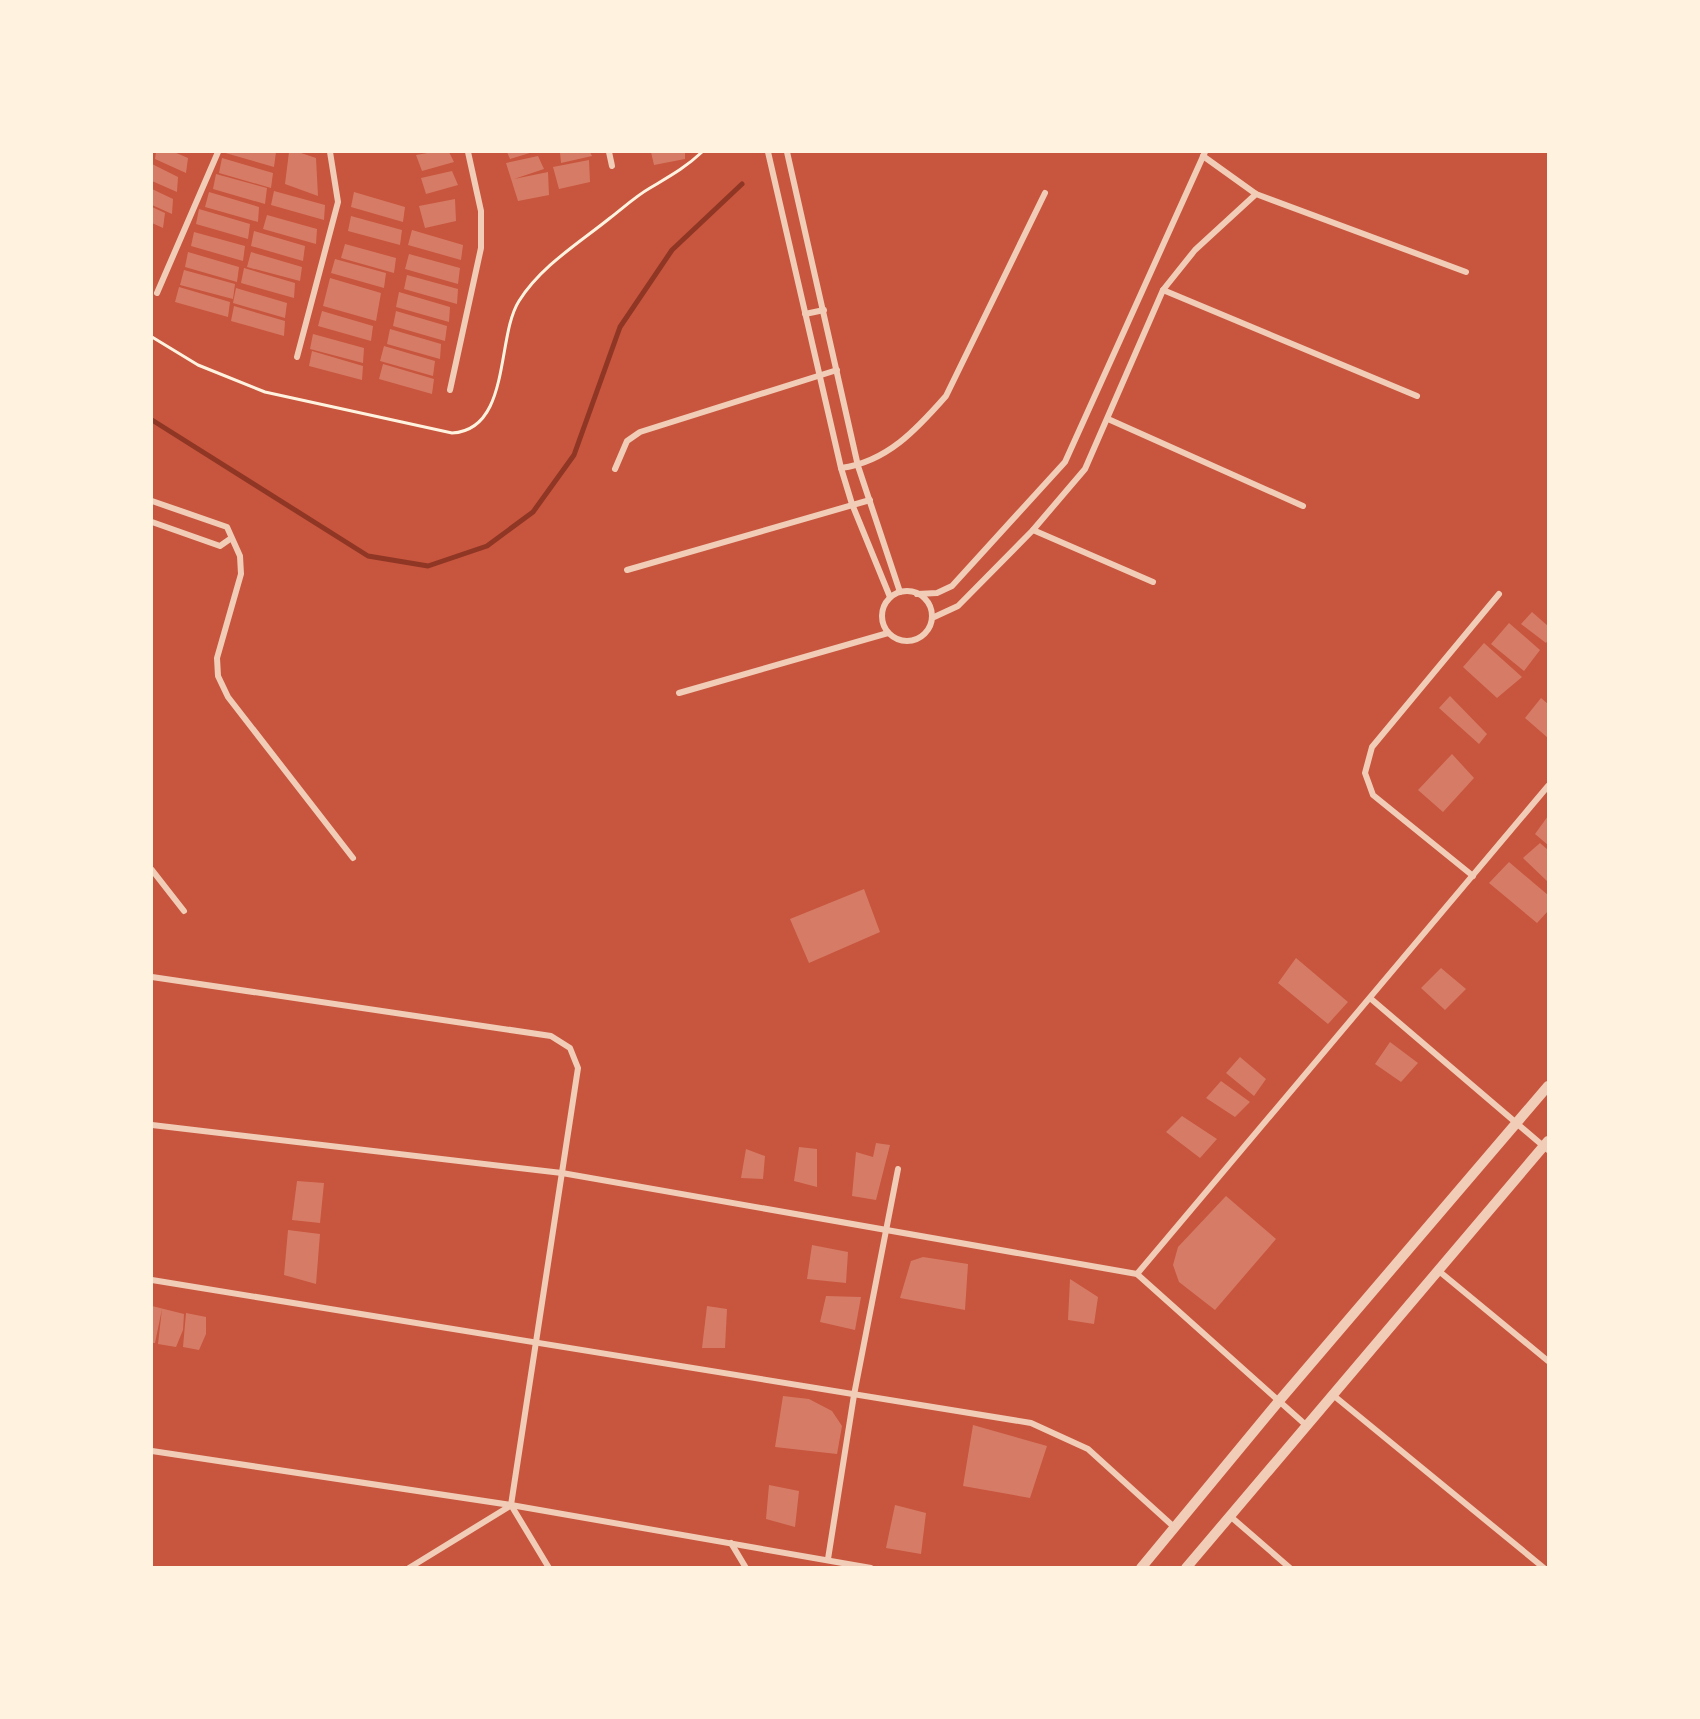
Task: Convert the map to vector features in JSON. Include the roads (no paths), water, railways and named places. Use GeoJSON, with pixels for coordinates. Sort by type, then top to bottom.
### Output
{"type":"FeatureCollection","features":[{"type":"Feature","properties":{"kind":"street"},"geometry":{"type":"LineString","coordinates":[[157,293],[218,152]]}},
{"type":"Feature","properties":{"kind":"street"},"geometry":{"type":"LineString","coordinates":[[297,357],[338,202],[330,152]]}},
{"type":"Feature","properties":{"kind":"street"},"geometry":{"type":"LineString","coordinates":[[450,390],[481,248],[481,211],[468,152]]}},
{"type":"Feature","properties":{"kind":"street"},"geometry":{"type":"LineString","coordinates":[[609,152],[612,166]]}},
{"type":"Feature","properties":{"kind":"street"},"geometry":{"type":"LineString","coordinates":[[768,152],[840,468],[852,504],[890,597]]}},
{"type":"Feature","properties":{"kind":"street"},"geometry":{"type":"LineString","coordinates":[[787,152],[858,466],[900,592]]}},
{"type":"Feature","properties":{"kind":"street"},"geometry":{"type":"LineString","coordinates":[[917,594],[928,604],[932,618],[926,634],[911,641],[903,641],[888,633],[884,626],[882,611],[890,597],[900,592],[917,594],[937,592],[952,586],[1065,462],[1204,154],[1256,194],[1467,272]]}},
{"type":"Feature","properties":{"kind":"street"},"geometry":{"type":"LineString","coordinates":[[840,468],[858,466],[889,452],[946,396],[1045,193]]}},
{"type":"Feature","properties":{"kind":"street"},"geometry":{"type":"LineString","coordinates":[[932,618],[958,606],[1034,530],[1085,469],[1163,290],[1195,250],[1256,194]]}},
{"type":"Feature","properties":{"kind":"street"},"geometry":{"type":"LineString","coordinates":[[1163,290],[1417,396]]}},
{"type":"Feature","properties":{"kind":"street"},"geometry":{"type":"LineString","coordinates":[[805,314],[824,310]]}},
{"type":"Feature","properties":{"kind":"street"},"geometry":{"type":"LineString","coordinates":[[615,469],[627,441],[640,432],[837,370]]}},
{"type":"Feature","properties":{"kind":"street"},"geometry":{"type":"LineString","coordinates":[[1108,419],[1303,506]]}},
{"type":"Feature","properties":{"kind":"street"},"geometry":{"type":"LineString","coordinates":[[627,570],[870,500]]}},
{"type":"Feature","properties":{"kind":"street"},"geometry":{"type":"LineString","coordinates":[[152,501],[227,527],[230,539],[240,556],[241,574],[217,657],[218,676],[228,697],[353,858]]}},
{"type":"Feature","properties":{"kind":"street"},"geometry":{"type":"LineString","coordinates":[[152,522],[220,546],[230,539]]}},
{"type":"Feature","properties":{"kind":"street"},"geometry":{"type":"LineString","coordinates":[[1034,530],[1153,582]]}},
{"type":"Feature","properties":{"kind":"street"},"geometry":{"type":"LineString","coordinates":[[1473,876],[1373,795],[1365,773],[1372,747],[1499,594]]}},
{"type":"Feature","properties":{"kind":"street"},"geometry":{"type":"LineString","coordinates":[[679,693],[888,633]]}},
{"type":"Feature","properties":{"kind":"street"},"geometry":{"type":"LineString","coordinates":[[1137,1274],[1548,786]]}},
{"type":"Feature","properties":{"kind":"street"},"geometry":{"type":"LineString","coordinates":[[152,870],[184,911]]}},
{"type":"Feature","properties":{"kind":"street"},"geometry":{"type":"LineString","coordinates":[[152,977],[551,1036],[570,1048],[578,1068],[511,1505],[549,1568]]}},
{"type":"Feature","properties":{"kind":"street"},"geometry":{"type":"LineString","coordinates":[[1186,1568],[1547,1146],[1517,1124],[1370,998]]}},
{"type":"Feature","properties":{"kind":"street"},"geometry":{"type":"LineString","coordinates":[[1141,1568],[1279,1401],[1548,1086]]}},
{"type":"Feature","properties":{"kind":"street"},"geometry":{"type":"LineString","coordinates":[[152,1125],[562,1173],[1137,1274],[1307,1426]]}},
{"type":"Feature","properties":{"kind":"street"},"geometry":{"type":"LineString","coordinates":[[828,1559],[854,1395],[898,1169]]}},
{"type":"Feature","properties":{"kind":"street"},"geometry":{"type":"LineString","coordinates":[[1440,1272],[1548,1361]]}},
{"type":"Feature","properties":{"kind":"street"},"geometry":{"type":"LineString","coordinates":[[152,1280],[1030,1423],[1088,1449],[1174,1527]]}},
{"type":"Feature","properties":{"kind":"street"},"geometry":{"type":"LineString","coordinates":[[1333,1395],[1544,1568]]}},
{"type":"Feature","properties":{"kind":"street"},"geometry":{"type":"LineString","coordinates":[[152,1451],[511,1505],[870,1568]]}},
{"type":"Feature","properties":{"kind":"street"},"geometry":{"type":"LineString","coordinates":[[409,1568],[511,1505]]}},
{"type":"Feature","properties":{"kind":"street"},"geometry":{"type":"LineString","coordinates":[[1230,1516],[1290,1568]]}},
{"type":"Feature","properties":{"kind":"street"},"geometry":{"type":"LineString","coordinates":[[731,1543],[746,1568]]}},
{"type":"Feature","properties":{"kind":"waterway"},"geometry":{"type":"LineString","coordinates":[[152,420],[368,556],[428,566],[487,546],[533,512],[574,455],[620,327],[672,250],[742,184]]}}]}
